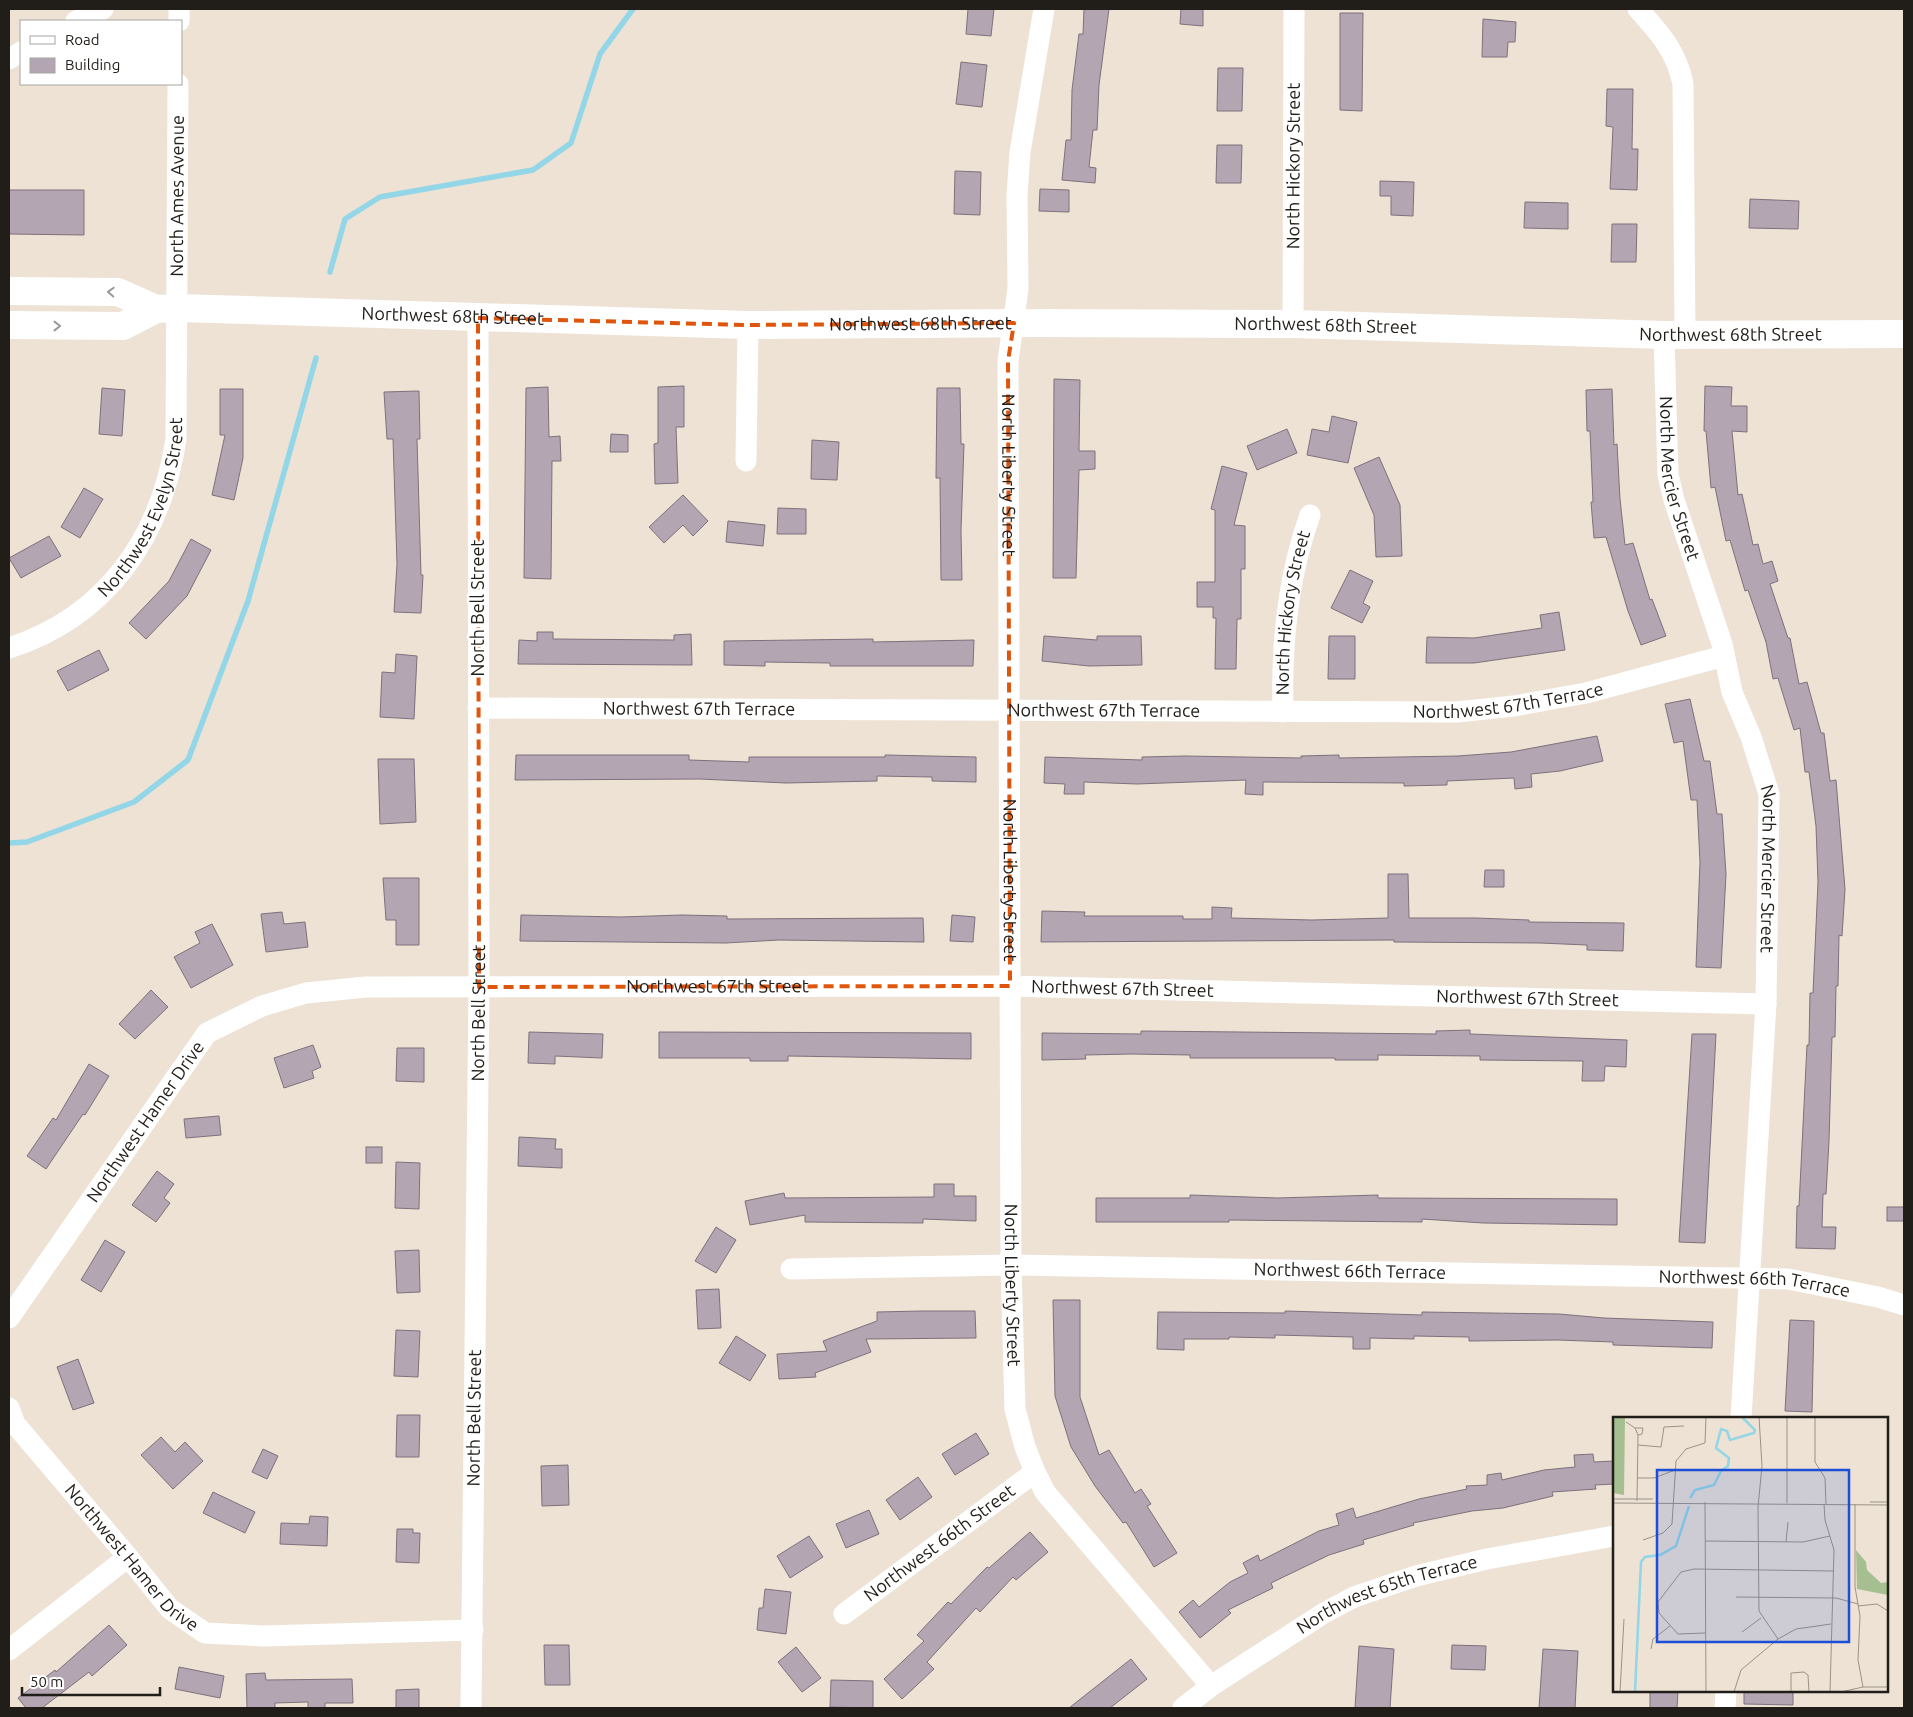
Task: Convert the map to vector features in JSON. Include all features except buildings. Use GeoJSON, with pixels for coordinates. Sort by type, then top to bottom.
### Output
{"type":"FeatureCollection","features":[{"type":"Feature","properties":{"kind":"main road","name":"Northwest 68th Street"},"geometry":{"type":"LineString","coordinates":[[9,291],[118,292],[167,308],[748,325],[1014,323],[1293,324],[1675,335],[1904,334]]}},
{"type":"Feature","properties":{"kind":"main road","name":"Northwest 68th Street"},"geometry":{"type":"LineString","coordinates":[[9,325],[123,326],[167,308]]}},
{"type":"Feature","properties":{"kind":"street"},"geometry":{"type":"LineString","coordinates":[[78,20],[103,9]]}},
{"type":"Feature","properties":{"kind":"street","name":"North Liberty Street"},"geometry":{"type":"LineString","coordinates":[[1044,9],[1020,152],[1017,196],[1018,289],[1008,361],[1011,1266],[1014,1409],[1025,1447],[1045,1492],[1211,1686]]}},
{"type":"Feature","properties":{"kind":"street","name":"North Hickory Street"},"geometry":{"type":"LineString","coordinates":[[1293,324],[1294,9]]}},
{"type":"Feature","properties":{"kind":"street","name":"North Mercier Street"},"geometry":{"type":"LineString","coordinates":[[1638,9],[1666,39],[1677,60],[1683,84],[1675,335],[1668,475],[1674,500],[1724,656],[1732,692],[1751,736],[1769,794],[1766,1004],[1741,1417]]}},
{"type":"Feature","properties":{"kind":"street"},"geometry":{"type":"LineString","coordinates":[[9,59],[20,53]]}},
{"type":"Feature","properties":{"kind":"street","name":"North Ames Avenue"},"geometry":{"type":"LineString","coordinates":[[167,308],[178,85]]}},
{"type":"Feature","properties":{"kind":"street","name":"Northwest Evelyn Street"},"geometry":{"type":"LineString","coordinates":[[9,648],[30,641],[57,628],[104,591],[131,559],[148,531],[162,502],[169,479],[176,439],[167,308]]}},
{"type":"Feature","properties":{"kind":"street","name":"North Bell Street"},"geometry":{"type":"LineString","coordinates":[[471,1708],[479,987],[478,318]]}},
{"type":"Feature","properties":{"kind":"street"},"geometry":{"type":"LineString","coordinates":[[746,461],[748,325]]}},
{"type":"Feature","properties":{"kind":"street","name":"North Hickory Street"},"geometry":{"type":"LineString","coordinates":[[1283,712],[1284,627],[1292,578],[1310,515]]}},
{"type":"Feature","properties":{"kind":"street","name":"Northwest 67th Terrace"},"geometry":{"type":"LineString","coordinates":[[478,708],[1457,712],[1514,706],[1586,693],[1724,656]]}},
{"type":"Feature","properties":{"kind":"street","name":"Northwest 67th Street"},"geometry":{"type":"LineString","coordinates":[[479,987],[1010,986],[1766,1004]]}},
{"type":"Feature","properties":{"kind":"street","name":"Northwest Hamer Drive"},"geometry":{"type":"LineString","coordinates":[[9,1318],[207,1033],[262,1006],[306,993],[359,987],[479,987]]}},
{"type":"Feature","properties":{"kind":"street","name":"Northwest 66th Terrace"},"geometry":{"type":"LineString","coordinates":[[791,1270],[1011,1266],[1788,1279],[1820,1284],[1904,1305]]}},
{"type":"Feature","properties":{"kind":"street","name":"Northwest Hamer Drive"},"geometry":{"type":"LineString","coordinates":[[9,1408],[15,1424],[128,1557],[170,1610],[205,1633],[264,1636],[473,1630]]}},
{"type":"Feature","properties":{"kind":"street","name":"Northwest 66th Street"},"geometry":{"type":"LineString","coordinates":[[844,1614],[1035,1472]]}},
{"type":"Feature","properties":{"kind":"street","name":"Northwest 65th Terrace"},"geometry":{"type":"LineString","coordinates":[[1183,1708],[1211,1686],[1324,1612],[1384,1585],[1488,1559],[1613,1536]]}},
{"type":"Feature","properties":{"kind":"street"},"geometry":{"type":"LineString","coordinates":[[9,1650],[128,1557]]}},
{"type":"Feature","properties":{"kind":"street"},"geometry":{"type":"LineString","coordinates":[[1725,1708],[1726,1692]]}},
{"type":"Feature","properties":{"kind":"highlighted area"},"geometry":{"type":"Polygon","coordinates":[[[478,318],[748,325],[1014,323],[1008,361],[1010,986],[479,987],[478,318]]]}},
{"type":"Feature","properties":{"kind":"waterway"},"geometry":{"type":"LineString","coordinates":[[330,272],[345,219],[380,197],[533,170],[571,143],[600,54],[633,9]]}},
{"type":"Feature","properties":{"kind":"waterway"},"geometry":{"type":"LineString","coordinates":[[9,843],[27,842],[134,802],[188,760],[248,601],[316,358]]}}]}
